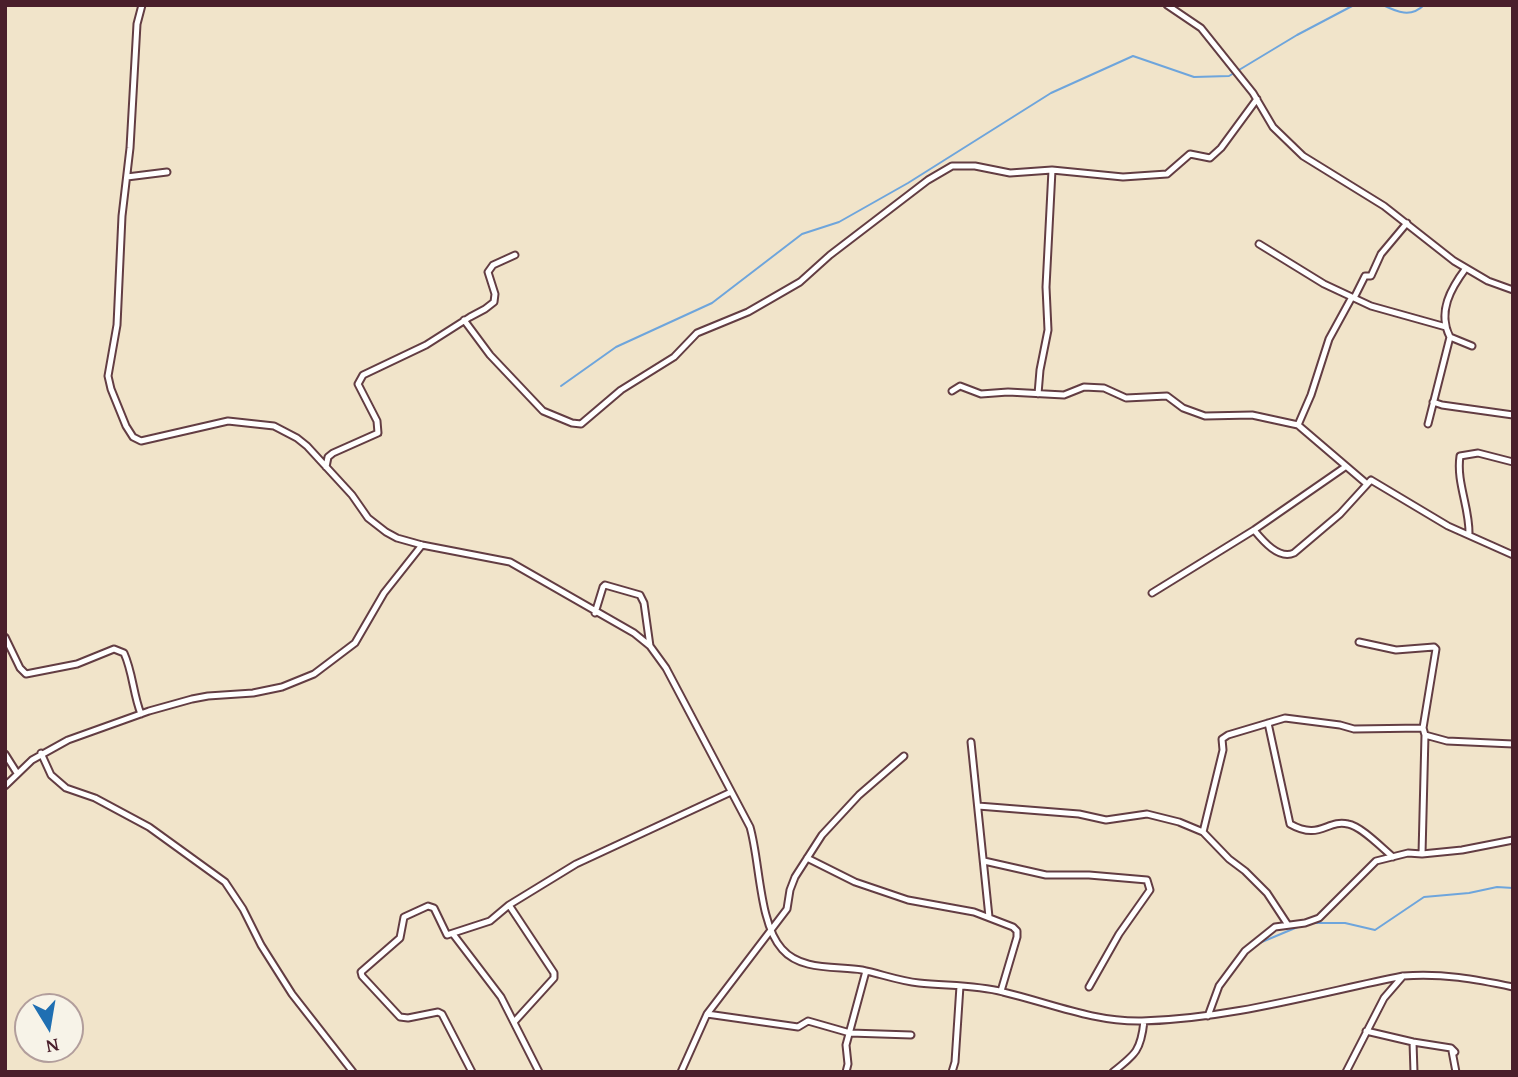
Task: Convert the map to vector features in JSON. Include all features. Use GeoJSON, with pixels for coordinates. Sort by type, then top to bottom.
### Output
{"type":"FeatureCollection","features":[{"type":"Feature","properties":{"kind":"street"},"geometry":{"type":"LineString","coordinates":[[142,5],[137,24],[122,216],[117,325],[108,376],[130,432],[141,441],[228,421],[274,426],[297,438],[352,495],[368,518],[386,532],[422,545],[510,562],[634,633],[650,646],[666,668],[750,827],[771,931],[783,951],[811,965],[866,971],[917,983],[1001,991],[1073,1013],[1109,1020],[1144,1021],[1208,1016],[1404,976],[1460,976],[1513,987]]}},
{"type":"Feature","properties":{"kind":"street"},"geometry":{"type":"LineString","coordinates":[[1167,5],[1201,28],[1257,99],[1273,127],[1296,151],[1326,172],[1384,205],[1466,268],[1488,281],[1513,290]]}},
{"type":"Feature","properties":{"kind":"street"},"geometry":{"type":"LineString","coordinates":[[464,320],[490,355],[543,411],[581,424],[621,390],[674,357],[697,333],[748,312],[800,282],[830,254],[928,180],[952,166],[975,166],[1010,173],[1052,170],[1123,177],[1167,174],[1190,154],[1210,158],[1221,148],[1257,99]]}},
{"type":"Feature","properties":{"kind":"street"},"geometry":{"type":"LineString","coordinates":[[1038,394],[1048,330],[1046,287],[1052,170]]}},
{"type":"Feature","properties":{"kind":"street"},"geometry":{"type":"LineString","coordinates":[[127,177],[167,172]]}},
{"type":"Feature","properties":{"kind":"street"},"geometry":{"type":"LineString","coordinates":[[1298,425],[1329,339],[1365,276],[1371,276],[1381,254],[1407,223]]}},
{"type":"Feature","properties":{"kind":"street"},"geometry":{"type":"LineString","coordinates":[[1259,244],[1324,284],[1370,306],[1446,327]]}},
{"type":"Feature","properties":{"kind":"street"},"geometry":{"type":"LineString","coordinates":[[326,467],[328,457],[333,453],[378,433],[377,421],[358,384],[363,375],[426,345],[494,302],[495,294],[488,272],[493,265],[515,255]]}},
{"type":"Feature","properties":{"kind":"street"},"geometry":{"type":"LineString","coordinates":[[1466,268],[1447,297],[1446,327],[1451,337],[1472,346]]}},
{"type":"Feature","properties":{"kind":"street"},"geometry":{"type":"LineString","coordinates":[[1428,424],[1451,337]]}},
{"type":"Feature","properties":{"kind":"street"},"geometry":{"type":"LineString","coordinates":[[952,391],[960,386],[981,394],[1064,395],[1084,387],[1104,388],[1126,398],[1167,396],[1184,408],[1205,416],[1252,415],[1298,425],[1367,484]]}},
{"type":"Feature","properties":{"kind":"street"},"geometry":{"type":"LineString","coordinates":[[1433,402],[1513,415]]}},
{"type":"Feature","properties":{"kind":"street"},"geometry":{"type":"LineString","coordinates":[[1469,535],[1469,514],[1461,485],[1460,456],[1478,453],[1513,462]]}},
{"type":"Feature","properties":{"kind":"street"},"geometry":{"type":"LineString","coordinates":[[1152,593],[1254,530],[1345,467]]}},
{"type":"Feature","properties":{"kind":"street"},"geometry":{"type":"LineString","coordinates":[[1254,530],[1278,554],[1288,556],[1323,530],[1371,480],[1415,507],[1513,555]]}},
{"type":"Feature","properties":{"kind":"street"},"geometry":{"type":"LineString","coordinates":[[5,786],[41,754],[68,740],[141,714],[208,696],[253,693],[282,687],[314,674],[355,643],[384,593],[422,545]]}},
{"type":"Feature","properties":{"kind":"street"},"geometry":{"type":"LineString","coordinates":[[595,612],[606,585],[640,595],[644,603],[650,646]]}},
{"type":"Feature","properties":{"kind":"street"},"geometry":{"type":"LineString","coordinates":[[5,637],[20,668],[26,674],[67,667],[114,649],[124,653],[130,666],[141,714]]}},
{"type":"Feature","properties":{"kind":"street"},"geometry":{"type":"LineString","coordinates":[[1359,642],[1396,650],[1436,649],[1423,727],[1422,854]]}},
{"type":"Feature","properties":{"kind":"street"},"geometry":{"type":"LineString","coordinates":[[1203,832],[1223,750],[1222,739],[1228,735],[1285,718],[1354,729],[1423,727]]}},
{"type":"Feature","properties":{"kind":"street"},"geometry":{"type":"LineString","coordinates":[[1268,723],[1290,824],[1311,832],[1344,823],[1353,825],[1393,857]]}},
{"type":"Feature","properties":{"kind":"street"},"geometry":{"type":"LineString","coordinates":[[1425,735],[1447,741],[1513,744]]}},
{"type":"Feature","properties":{"kind":"street"},"geometry":{"type":"LineString","coordinates":[[971,742],[989,917]]}},
{"type":"Feature","properties":{"kind":"street"},"geometry":{"type":"LineString","coordinates":[[5,754],[17,773]]}},
{"type":"Feature","properties":{"kind":"street"},"geometry":{"type":"LineString","coordinates":[[41,754],[51,775],[66,788],[95,798],[149,827],[225,882],[292,993],[353,1072]]}},
{"type":"Feature","properties":{"kind":"street"},"geometry":{"type":"LineString","coordinates":[[691,1072],[682,1071],[707,1014],[787,909],[790,890],[822,835],[859,795],[904,757]]}},
{"type":"Feature","properties":{"kind":"street"},"geometry":{"type":"LineString","coordinates":[[472,1072],[442,1014],[438,1012],[408,1018],[396,1015],[362,976],[361,972],[400,938],[404,917],[428,906],[434,908],[447,934],[490,921],[509,905],[576,864],[731,792]]}},
{"type":"Feature","properties":{"kind":"street"},"geometry":{"type":"LineString","coordinates":[[978,806],[1079,814],[1106,820],[1147,814],[1179,822],[1203,832],[1267,893],[1288,925]]}},
{"type":"Feature","properties":{"kind":"street"},"geometry":{"type":"LineString","coordinates":[[1208,1016],[1219,986],[1245,951],[1275,927],[1320,918],[1376,861],[1408,853],[1422,854],[1489,846],[1513,840]]}},
{"type":"Feature","properties":{"kind":"street"},"geometry":{"type":"LineString","coordinates":[[807,858],[855,882],[908,900],[989,917],[1017,931],[1001,991]]}},
{"type":"Feature","properties":{"kind":"street"},"geometry":{"type":"LineString","coordinates":[[984,861],[1046,875],[1089,875],[1147,880],[1150,890],[1119,934],[1089,987]]}},
{"type":"Feature","properties":{"kind":"street"},"geometry":{"type":"LineString","coordinates":[[509,905],[554,973],[554,978],[515,1021]]}},
{"type":"Feature","properties":{"kind":"street"},"geometry":{"type":"LineString","coordinates":[[453,934],[501,997],[539,1072]]}},
{"type":"Feature","properties":{"kind":"street"},"geometry":{"type":"LineString","coordinates":[[846,1072],[846,1045],[866,971]]}},
{"type":"Feature","properties":{"kind":"street"},"geometry":{"type":"LineString","coordinates":[[1346,1072],[1384,998],[1404,976]]}},
{"type":"Feature","properties":{"kind":"street"},"geometry":{"type":"LineString","coordinates":[[952,1072],[956,1054],[960,986]]}},
{"type":"Feature","properties":{"kind":"street"},"geometry":{"type":"LineString","coordinates":[[707,1014],[798,1027],[808,1021],[850,1033],[911,1034]]}},
{"type":"Feature","properties":{"kind":"street"},"geometry":{"type":"LineString","coordinates":[[1113,1072],[1140,1047],[1144,1021]]}},
{"type":"Feature","properties":{"kind":"street"},"geometry":{"type":"LineString","coordinates":[[1366,1031],[1453,1050],[1456,1072]]}},
{"type":"Feature","properties":{"kind":"street"},"geometry":{"type":"LineString","coordinates":[[1413,1042],[1414,1072]]}},
{"type":"Feature","properties":{"kind":"waterway"},"geometry":{"type":"LineString","coordinates":[[561,386],[616,347],[712,303],[802,234],[839,222],[908,183],[1051,93],[1133,56],[1194,77],[1229,76],[1354,5]]}},
{"type":"Feature","properties":{"kind":"waterway"},"geometry":{"type":"LineString","coordinates":[[1383,5],[1409,13],[1424,5]]}},
{"type":"Feature","properties":{"kind":"waterway"},"geometry":{"type":"LineString","coordinates":[[1312,923],[1345,923],[1375,930],[1424,897],[1469,893],[1497,887],[1513,888]]}},
{"type":"Feature","properties":{"kind":"waterway"},"geometry":{"type":"LineString","coordinates":[[1257,944],[1300,926]]}}]}
